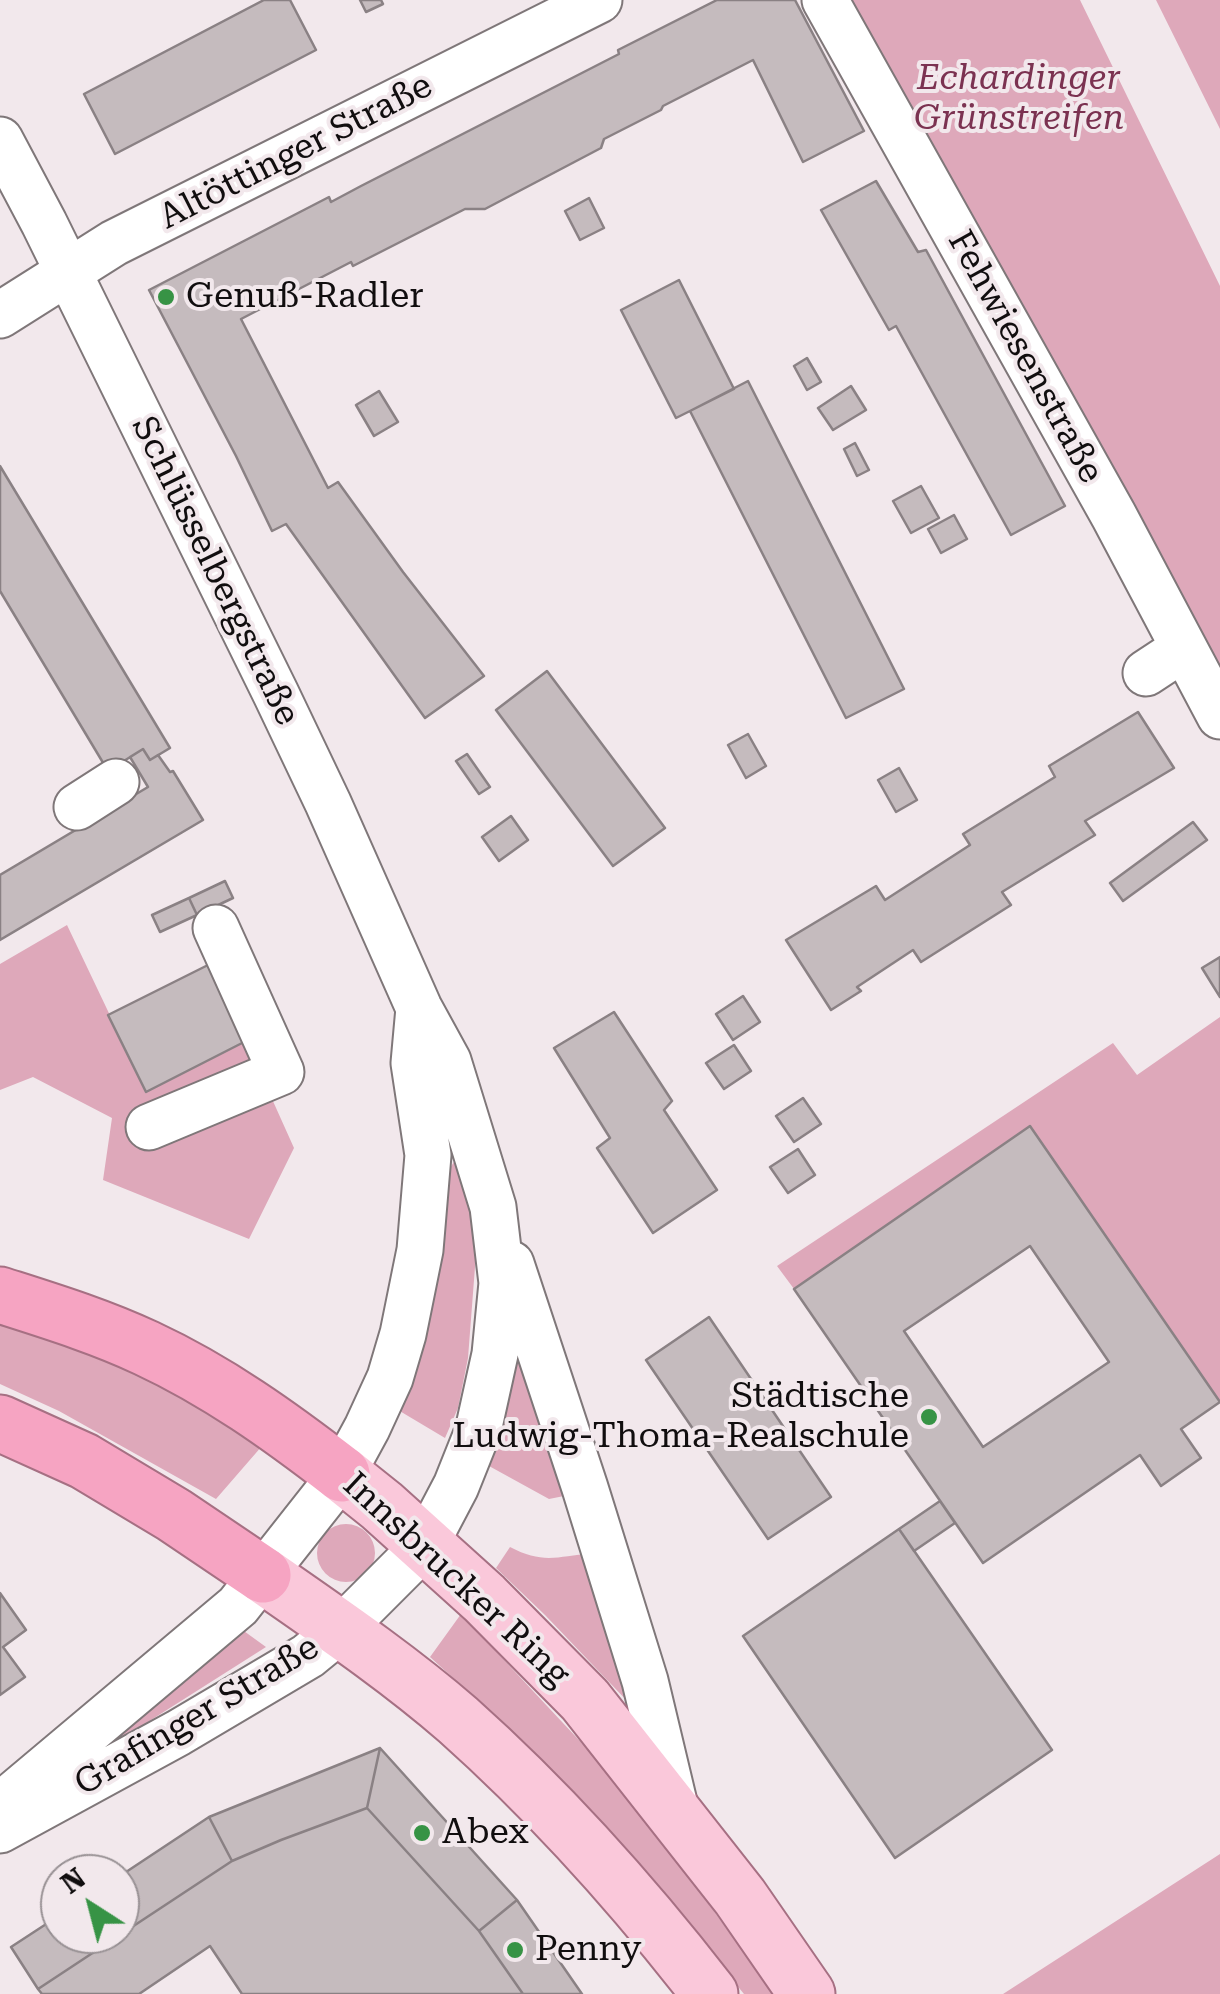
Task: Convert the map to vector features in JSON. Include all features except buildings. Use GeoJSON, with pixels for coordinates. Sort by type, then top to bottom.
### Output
{"type":"FeatureCollection","features":[{"type":"Feature","properties":{"kind":"highway","name":"Innsbrucker Ring"},"geometry":{"type":"LineString","coordinates":[[0,1295],[80,1320],[213,1382],[342,1474]]}},
{"type":"Feature","properties":{"kind":"highway"},"geometry":{"type":"LineString","coordinates":[[0,1423],[84,1461],[174,1515],[262,1575]]}},
{"type":"Feature","properties":{"kind":"main road","name":"Innsbrucker Ring"},"geometry":{"type":"LineString","coordinates":[[342,1474],[484,1598],[585,1700],[740,1897],[807,1994]]}},
{"type":"Feature","properties":{"kind":"main road"},"geometry":{"type":"LineString","coordinates":[[262,1575],[341,1629],[458,1720],[564,1822],[669,1941],[710,1994]]}},
{"type":"Feature","properties":{"kind":"street","name":"Altöttinger Straße"},"geometry":{"type":"LineString","coordinates":[[0,314],[114,243],[599,0]]}},
{"type":"Feature","properties":{"kind":"street","name":"Fehwiesenstraße"},"geometry":{"type":"LineString","coordinates":[[824,0],[1114,516],[1220,716]]}},
{"type":"Feature","properties":{"kind":"street","name":"Schlüsselbergstraße"},"geometry":{"type":"LineString","coordinates":[[0,140],[276,694],[419,1008],[448,1061],[493,1207],[502,1283],[495,1354],[478,1430],[456,1486],[425,1544]]}},
{"type":"Feature","properties":{"kind":"street"},"geometry":{"type":"LineString","coordinates":[[1146,673],[1184,648]]}},
{"type":"Feature","properties":{"kind":"street"},"geometry":{"type":"LineString","coordinates":[[76,806],[116,782]]}},
{"type":"Feature","properties":{"kind":"street"},"geometry":{"type":"LineString","coordinates":[[149,1127],[281,1072],[216,928]]}},
{"type":"Feature","properties":{"kind":"street","name":"Schlüsselbergstraße"},"geometry":{"type":"LineString","coordinates":[[342,1474],[390,1378],[420,1250],[428,1155],[414,1064],[419,1008]]}},
{"type":"Feature","properties":{"kind":"street"},"geometry":{"type":"LineString","coordinates":[[493,1207],[645,1681],[678,1817]]}},
{"type":"Feature","properties":{"kind":"street","name":"Grafinger Straße"},"geometry":{"type":"LineString","coordinates":[[0,1805],[238,1606],[342,1474]]}},
{"type":"Feature","properties":{"kind":"street","name":"Grafinger Straße"},"geometry":{"type":"LineString","coordinates":[[0,1830],[198,1722],[308,1656],[341,1629],[425,1544]]}},
{"type":"Feature","properties":{"kind":"green space","name":"Echardinger Grünstreifen"},"geometry":{"type":"Polygon","coordinates":[[[852,0],[1080,0],[1220,286],[1220,677],[852,0]]]}},
{"type":"Feature","properties":{"kind":"green space"},"geometry":{"type":"Polygon","coordinates":[[[1156,0],[1220,0],[1220,129],[1156,0]]]}},
{"type":"Feature","properties":{"kind":"green space"},"geometry":{"type":"Polygon","coordinates":[[[67,925],[146,1091],[246,1041],[294,1148],[249,1239],[103,1180],[112,1118],[33,1077],[0,1090],[0,964],[67,925]]]}},
{"type":"Feature","properties":{"kind":"green space"},"geometry":{"type":"Polygon","coordinates":[[[1220,1017],[1220,1401],[1030,1126],[794,1289],[777,1266],[1113,1043],[1137,1075],[1220,1017]]]}},
{"type":"Feature","properties":{"kind":"green space"},"geometry":{"type":"Polygon","coordinates":[[[455,1160],[474,1206],[476,1254],[468,1358],[458,1408],[445,1438],[398,1410],[421,1353],[433,1300],[446,1175],[455,1160]]]}},
{"type":"Feature","properties":{"kind":"green space"},"geometry":{"type":"Polygon","coordinates":[[[0,1322],[103,1359],[168,1391],[262,1446],[216,1499],[59,1411],[0,1384],[0,1322]]]}},
{"type":"Feature","properties":{"kind":"green space"},"geometry":{"type":"Polygon","coordinates":[[[514,1337],[574,1494],[549,1499],[489,1466],[514,1337]]]}},
{"type":"Feature","properties":{"kind":"green space"},"geometry":{"type":"Polygon","coordinates":[[[346,1524],[367,1532],[375,1553],[367,1574],[346,1582],[325,1574],[317,1553],[325,1532],[346,1524]]]}},
{"type":"Feature","properties":{"kind":"green space"},"geometry":{"type":"Polygon","coordinates":[[[510,1547],[541,1557],[591,1553],[631,1705],[496,1568],[510,1547]]]}},
{"type":"Feature","properties":{"kind":"green space"},"geometry":{"type":"Polygon","coordinates":[[[461,1614],[621,1785],[775,1994],[744,1994],[594,1820],[430,1657],[461,1614]]]}},
{"type":"Feature","properties":{"kind":"green space"},"geometry":{"type":"Polygon","coordinates":[[[237,1626],[266,1647],[99,1753],[94,1739],[237,1626]]]}},
{"type":"Feature","properties":{"kind":"green space"},"geometry":{"type":"Polygon","coordinates":[[[1220,1854],[1220,1994],[1003,1994],[1220,1854]]]}},
{"type":"Feature","properties":{"kind":"place","name":"Genuß-Radler"},"geometry":{"type":"Point","coordinates":[166,297]}},
{"type":"Feature","properties":{"kind":"place","name":"Städtische Ludwig-Thoma-Realschule"},"geometry":{"type":"Point","coordinates":[929,1417]}},
{"type":"Feature","properties":{"kind":"place","name":"Abex"},"geometry":{"type":"Point","coordinates":[422,1833]}},
{"type":"Feature","properties":{"kind":"place","name":"Penny"},"geometry":{"type":"Point","coordinates":[515,1950]}}]}
